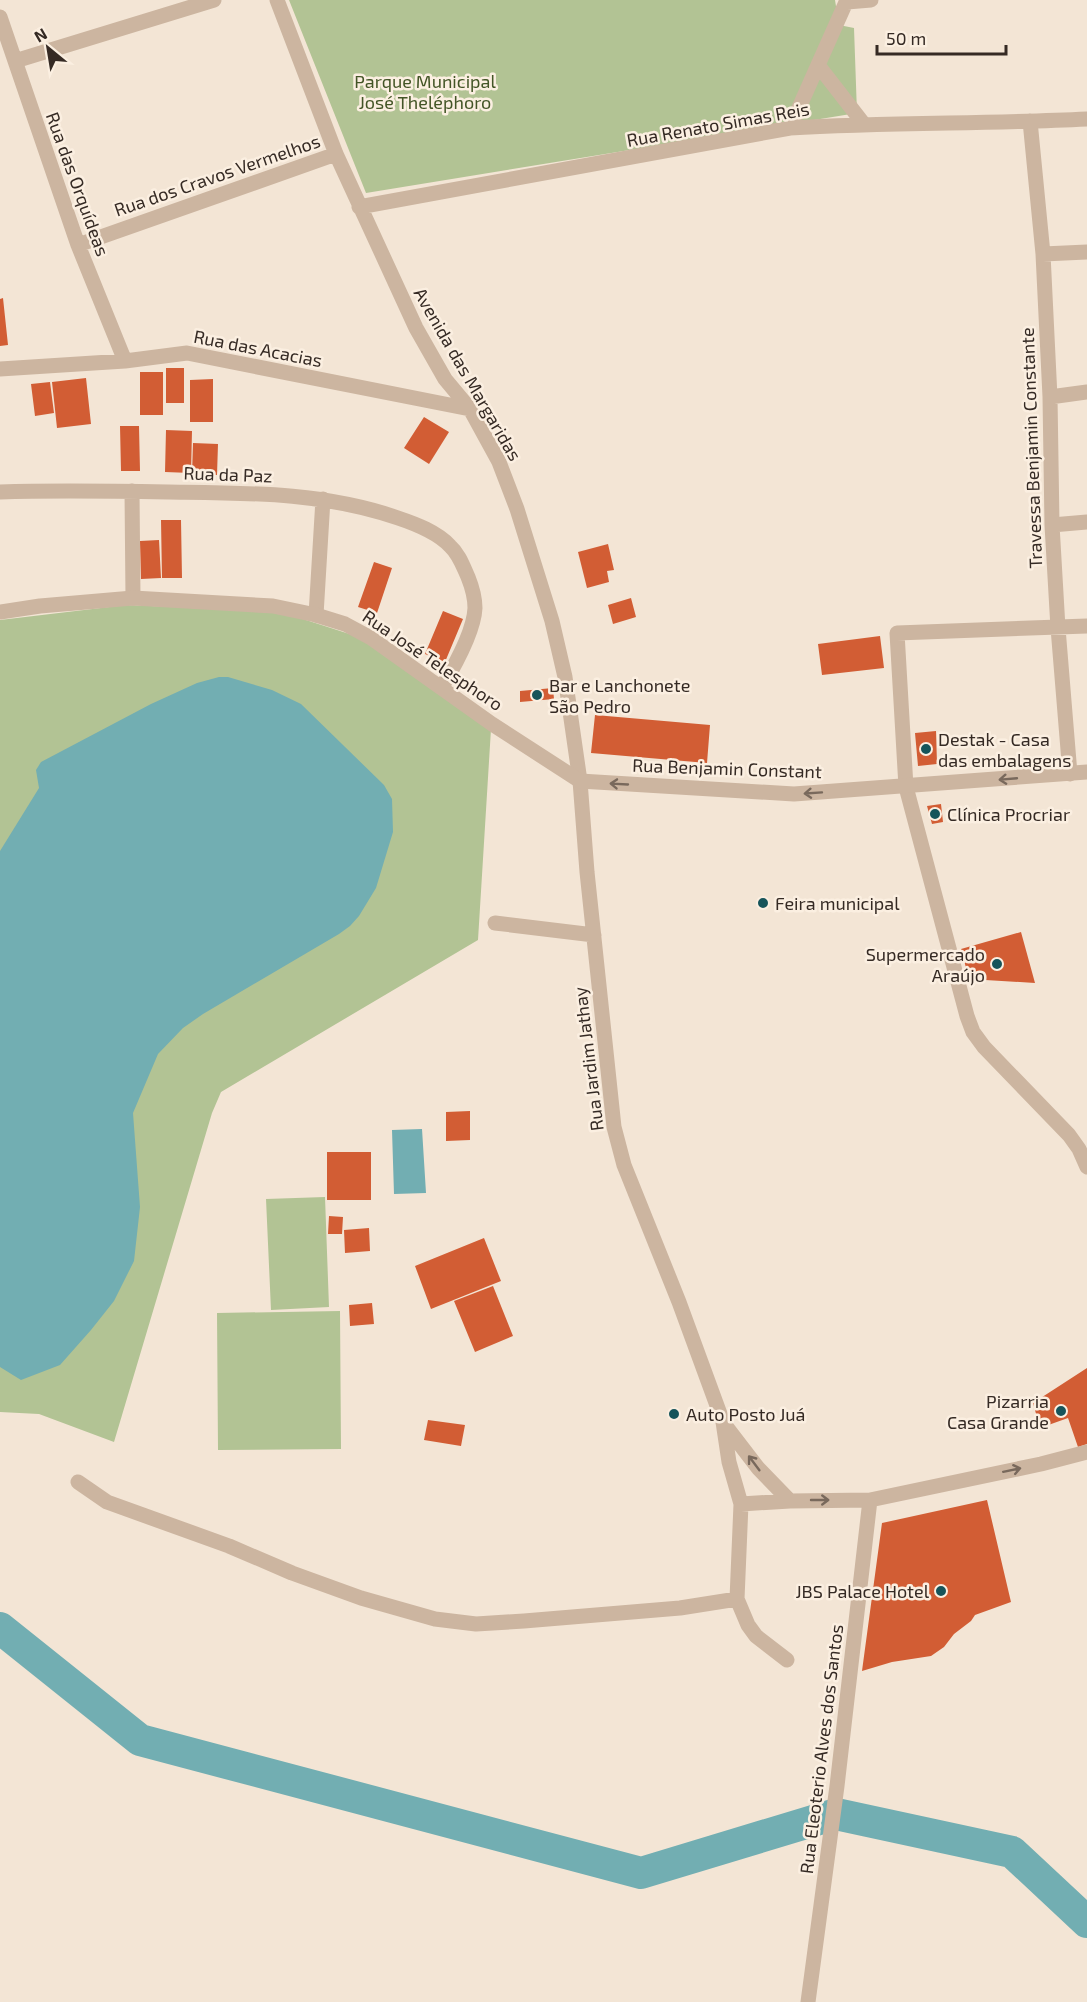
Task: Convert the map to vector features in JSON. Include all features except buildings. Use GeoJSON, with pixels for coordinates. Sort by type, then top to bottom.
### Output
{"type":"FeatureCollection","features":[{"type":"Feature","properties":{"kind":"street"},"geometry":{"type":"LineString","coordinates":[[15,61],[214,0]]}},
{"type":"Feature","properties":{"kind":"street","name":"Avenida das Margaridas"},"geometry":{"type":"LineString","coordinates":[[277,0],[336,154],[416,328],[445,379],[471,409],[499,462],[517,509],[552,621],[565,677],[580,782]]}},
{"type":"Feature","properties":{"kind":"street"},"geometry":{"type":"LineString","coordinates":[[790,128],[847,1],[871,0]]}},
{"type":"Feature","properties":{"kind":"street","name":"Rua das Orquídeas"},"geometry":{"type":"LineString","coordinates":[[0,17],[78,245],[125,361]]}},
{"type":"Feature","properties":{"kind":"street"},"geometry":{"type":"LineString","coordinates":[[818,65],[863,123]]}},
{"type":"Feature","properties":{"kind":"street","name":"Rua Renato Simas Reis"},"geometry":{"type":"LineString","coordinates":[[359,207],[790,128],[863,123],[1030,122],[1087,119]]}},
{"type":"Feature","properties":{"kind":"street","name":"Travessa Benjamin Constante"},"geometry":{"type":"LineString","coordinates":[[1030,122],[1043,254],[1050,397],[1052,525],[1070,774]]}},
{"type":"Feature","properties":{"kind":"street","name":"Rua dos Cravos Vermelhos"},"geometry":{"type":"LineString","coordinates":[[78,245],[336,154]]}},
{"type":"Feature","properties":{"kind":"street"},"geometry":{"type":"LineString","coordinates":[[1043,254],[1087,252]]}},
{"type":"Feature","properties":{"kind":"street","name":"Rua das Acacias"},"geometry":{"type":"LineString","coordinates":[[0,369],[125,361],[187,353],[471,409]]}},
{"type":"Feature","properties":{"kind":"street"},"geometry":{"type":"LineString","coordinates":[[1050,397],[1087,392]]}},
{"type":"Feature","properties":{"kind":"street"},"geometry":{"type":"LineString","coordinates":[[132,491],[133,598]]}},
{"type":"Feature","properties":{"kind":"street","name":"Rua da Paz"},"geometry":{"type":"LineString","coordinates":[[0,492],[132,491],[266,494],[323,499],[376,510],[415,524],[441,539],[456,552],[475,599],[472,623],[455,664],[442,687]]}},
{"type":"Feature","properties":{"kind":"street"},"geometry":{"type":"LineString","coordinates":[[316,615],[323,499]]}},
{"type":"Feature","properties":{"kind":"street"},"geometry":{"type":"LineString","coordinates":[[1052,525],[1087,522]]}},
{"type":"Feature","properties":{"kind":"street","name":"Rua José Telesphoro"},"geometry":{"type":"LineString","coordinates":[[0,612],[133,598],[273,606],[316,615],[345,624],[371,638],[580,782]]}},
{"type":"Feature","properties":{"kind":"street"},"geometry":{"type":"LineString","coordinates":[[1087,626],[897,633],[906,787],[966,1016],[973,1032],[984,1047],[1069,1135],[1079,1149],[1087,1167]]}},
{"type":"Feature","properties":{"kind":"street","name":"Rua Benjamin Constant"},"geometry":{"type":"LineString","coordinates":[[580,782],[794,794],[1087,772]]}},
{"type":"Feature","properties":{"kind":"street","name":"Rua Jardim Jathay"},"geometry":{"type":"LineString","coordinates":[[580,782],[614,1127],[624,1165],[679,1302],[723,1422],[729,1462],[741,1504],[737,1599]]}},
{"type":"Feature","properties":{"kind":"street"},"geometry":{"type":"LineString","coordinates":[[495,923],[594,935]]}},
{"type":"Feature","properties":{"kind":"street","name":"Rua Jardim Jathay"},"geometry":{"type":"LineString","coordinates":[[723,1422],[758,1468],[790,1500]]}},
{"type":"Feature","properties":{"kind":"street"},"geometry":{"type":"LineString","coordinates":[[741,1504],[790,1500],[870,1500],[1087,1452]]}},
{"type":"Feature","properties":{"kind":"street"},"geometry":{"type":"LineString","coordinates":[[78,1482],[107,1502],[228,1546],[292,1573],[351,1594],[435,1619],[476,1624],[524,1621],[680,1608],[737,1599],[748,1625],[756,1635],[787,1660]]}},
{"type":"Feature","properties":{"kind":"street","name":"Rua Eleoterio Alves dos Santos"},"geometry":{"type":"LineString","coordinates":[[808,2002],[837,1786],[870,1500]]}},
{"type":"Feature","properties":{"kind":"green space","name":"Parque Municipal José Theléphoro"},"geometry":{"type":"Polygon","coordinates":[[[289,0],[835,0],[839,25],[854,28],[857,113],[366,193],[289,0]]]}},
{"type":"Feature","properties":{"kind":"green space"},"geometry":{"type":"Polygon","coordinates":[[[126,605],[278,611],[365,639],[491,729],[478,940],[221,1092],[212,1113],[114,1442],[39,1414],[0,1412],[0,620],[126,605]]]}},
{"type":"Feature","properties":{"kind":"green space"},"geometry":{"type":"Polygon","coordinates":[[[325,1197],[329,1307],[271,1310],[266,1199],[325,1197]]]}},
{"type":"Feature","properties":{"kind":"green space"},"geometry":{"type":"Polygon","coordinates":[[[340,1311],[341,1449],[218,1450],[217,1313],[340,1311]]]}},
{"type":"Feature","properties":{"kind":"water"},"geometry":{"type":"Polygon","coordinates":[[[228,677],[272,690],[301,704],[384,785],[392,799],[393,832],[376,888],[350,926],[203,1014],[183,1028],[158,1054],[133,1113],[140,1207],[134,1261],[114,1301],[60,1365],[21,1380],[0,1367],[0,851],[39,788],[36,770],[41,762],[151,704],[197,683],[228,677]]]}},
{"type":"Feature","properties":{"kind":"water"},"geometry":{"type":"Polygon","coordinates":[[[422,1129],[426,1193],[394,1194],[392,1130],[422,1129]]]}},
{"type":"Feature","properties":{"kind":"waterway"},"geometry":{"type":"LineString","coordinates":[[0,1628],[140,1740],[641,1873],[836,1814],[1012,1852],[1087,1922]]}},
{"type":"Feature","properties":{"kind":"place","name":"Bar e Lanchonete São Pedro"},"geometry":{"type":"Point","coordinates":[537,695]}},
{"type":"Feature","properties":{"kind":"place","name":"Destak - Casa das embalagens"},"geometry":{"type":"Point","coordinates":[926,749]}},
{"type":"Feature","properties":{"kind":"place","name":"Clínica Procriar"},"geometry":{"type":"Point","coordinates":[935,814]}},
{"type":"Feature","properties":{"kind":"place","name":"Feira municipal"},"geometry":{"type":"Point","coordinates":[763,903]}},
{"type":"Feature","properties":{"kind":"place","name":"Supermercado Araújo"},"geometry":{"type":"Point","coordinates":[997,964]}},
{"type":"Feature","properties":{"kind":"place","name":"Pizarria Casa Grande"},"geometry":{"type":"Point","coordinates":[1061,1411]}},
{"type":"Feature","properties":{"kind":"place","name":"Auto Posto Juá"},"geometry":{"type":"Point","coordinates":[674,1414]}},
{"type":"Feature","properties":{"kind":"place","name":"JBS Palace Hotel"},"geometry":{"type":"Point","coordinates":[941,1591]}}]}
